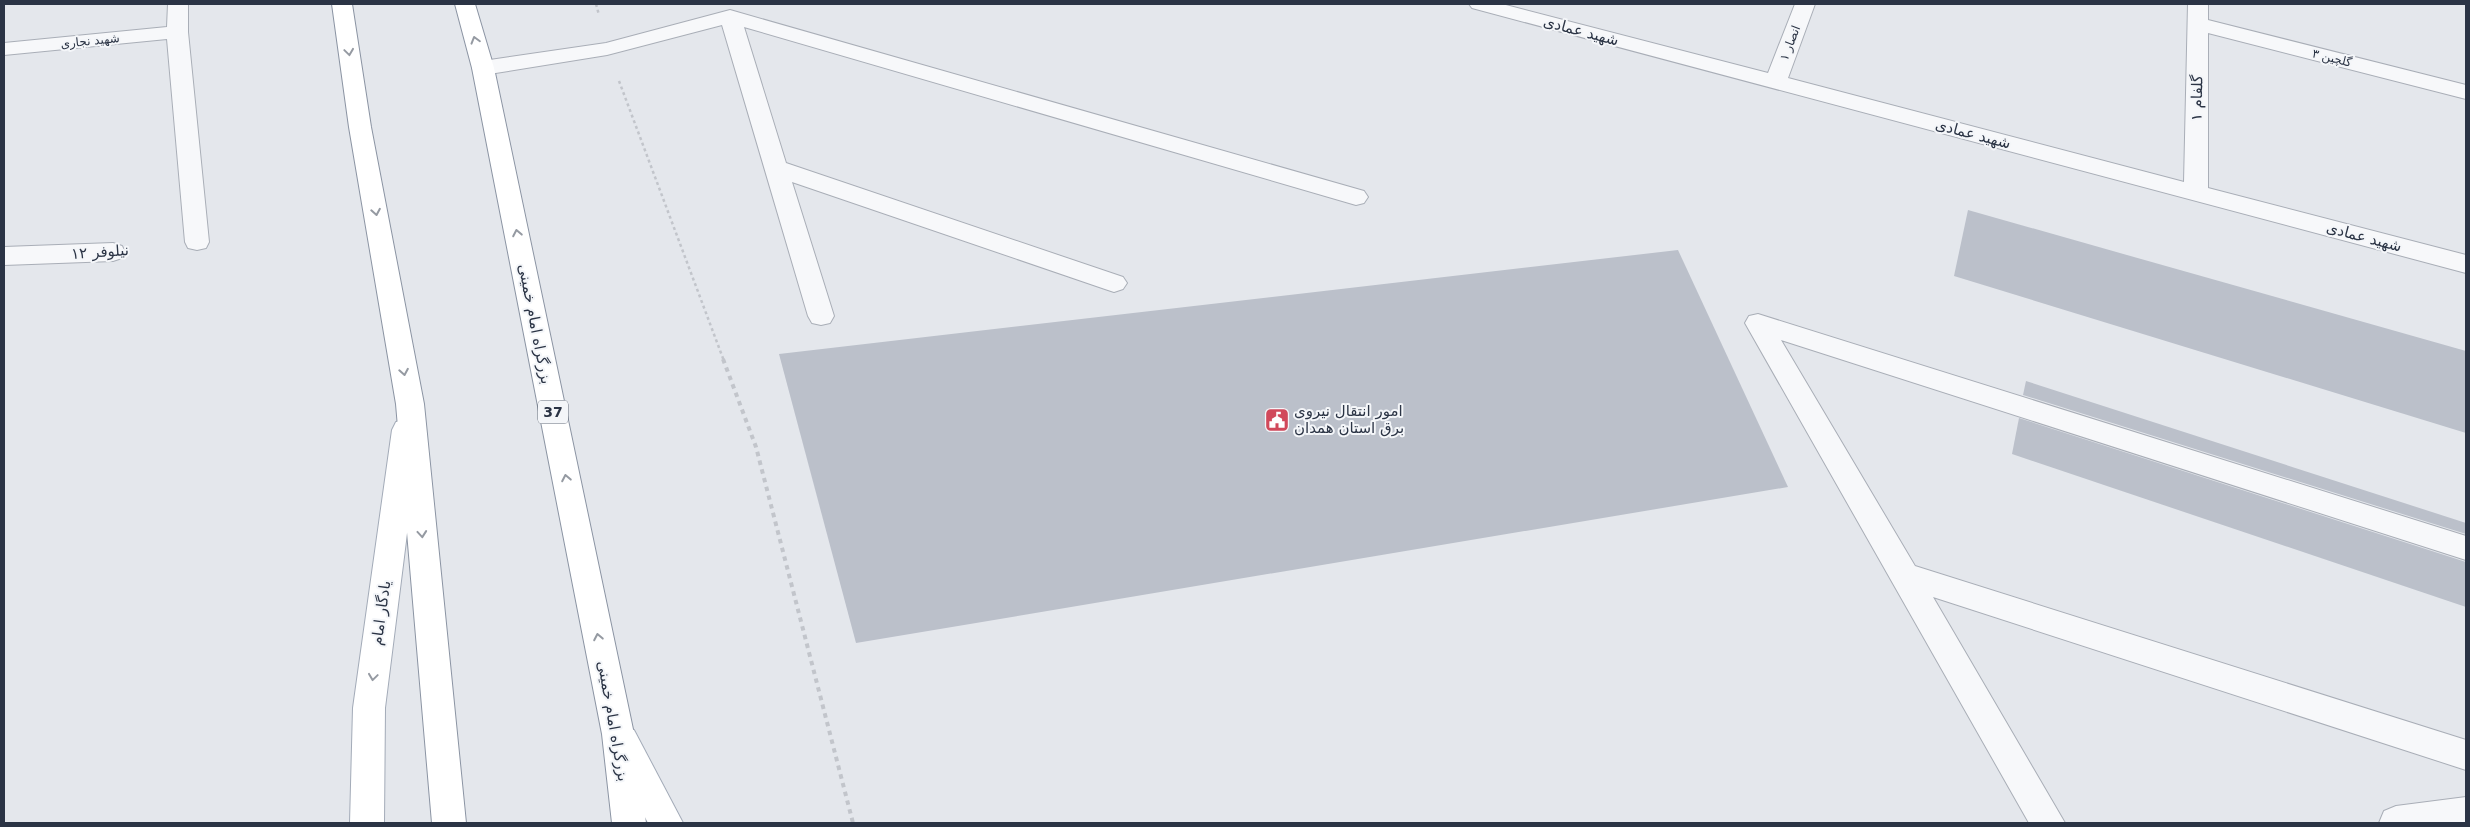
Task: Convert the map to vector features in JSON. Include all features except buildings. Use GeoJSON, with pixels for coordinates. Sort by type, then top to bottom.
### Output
{"type":"FeatureCollection","features":[{"type":"Feature","properties":{"kind":"main road"},"geometry":{"type":"LineString","coordinates":[[342,4],[360,127],[410,404],[449,823]]}},
{"type":"Feature","properties":{"kind":"main road","name":"بزرگراه امام خمینی"},"geometry":{"type":"LineString","coordinates":[[465,4],[483,68],[618,734],[629,823]]}},
{"type":"Feature","properties":{"kind":"main road","name":"یادگار امام"},"geometry":{"type":"LineString","coordinates":[[367,823],[368,708],[410,404]]}},
{"type":"Feature","properties":{"kind":"main road"},"geometry":{"type":"LineString","coordinates":[[618,734],[666,823]]}},
{"type":"Feature","properties":{"kind":"street"},"geometry":{"type":"LineString","coordinates":[[178,4],[177,32],[197,242]]}},
{"type":"Feature","properties":{"kind":"street","name":"شهید عمادی"},"geometry":{"type":"LineString","coordinates":[[1479,4],[1525,10],[1776,82],[2466,264]]}},
{"type":"Feature","properties":{"kind":"street","name":"انصار ۱"},"geometry":{"type":"LineString","coordinates":[[1776,82],[1805,4]]}},
{"type":"Feature","properties":{"kind":"street","name":"گلچین ۳"},"geometry":{"type":"LineString","coordinates":[[2198,14],[2466,92]]}},
{"type":"Feature","properties":{"kind":"street","name":"گلفام ۱"},"geometry":{"type":"LineString","coordinates":[[2196,192],[2198,14]]}},
{"type":"Feature","properties":{"kind":"street"},"geometry":{"type":"LineString","coordinates":[[483,68],[607,49],[730,16],[1356,197]]}},
{"type":"Feature","properties":{"kind":"street"},"geometry":{"type":"LineString","coordinates":[[730,16],[821,316]]}},
{"type":"Feature","properties":{"kind":"street","name":"شهید نجاری"},"geometry":{"type":"LineString","coordinates":[[4,49],[177,32]]}},
{"type":"Feature","properties":{"kind":"street"},"geometry":{"type":"LineString","coordinates":[[776,168],[1114,283]]}},
{"type":"Feature","properties":{"kind":"street","name":"نیلوفر ۱۲"},"geometry":{"type":"LineString","coordinates":[[4,256],[112,252]]}},
{"type":"Feature","properties":{"kind":"street"},"geometry":{"type":"LineString","coordinates":[[2048,823],[1758,323],[2466,548]]}},
{"type":"Feature","properties":{"kind":"street"},"geometry":{"type":"LineString","coordinates":[[1904,575],[2466,755]]}},
{"type":"Feature","properties":{"kind":"street"},"geometry":{"type":"LineString","coordinates":[[2396,823],[2466,813]]}},
{"type":"Feature","properties":{"kind":"path"},"geometry":{"type":"LineString","coordinates":[[596,4],[607,49],[756,447],[853,823]]}},
{"type":"Feature","properties":{"kind":"place","name":"امور انتقال نیروی برق استان همدان"},"geometry":{"type":"Point","coordinates":[1277,420]}}]}
